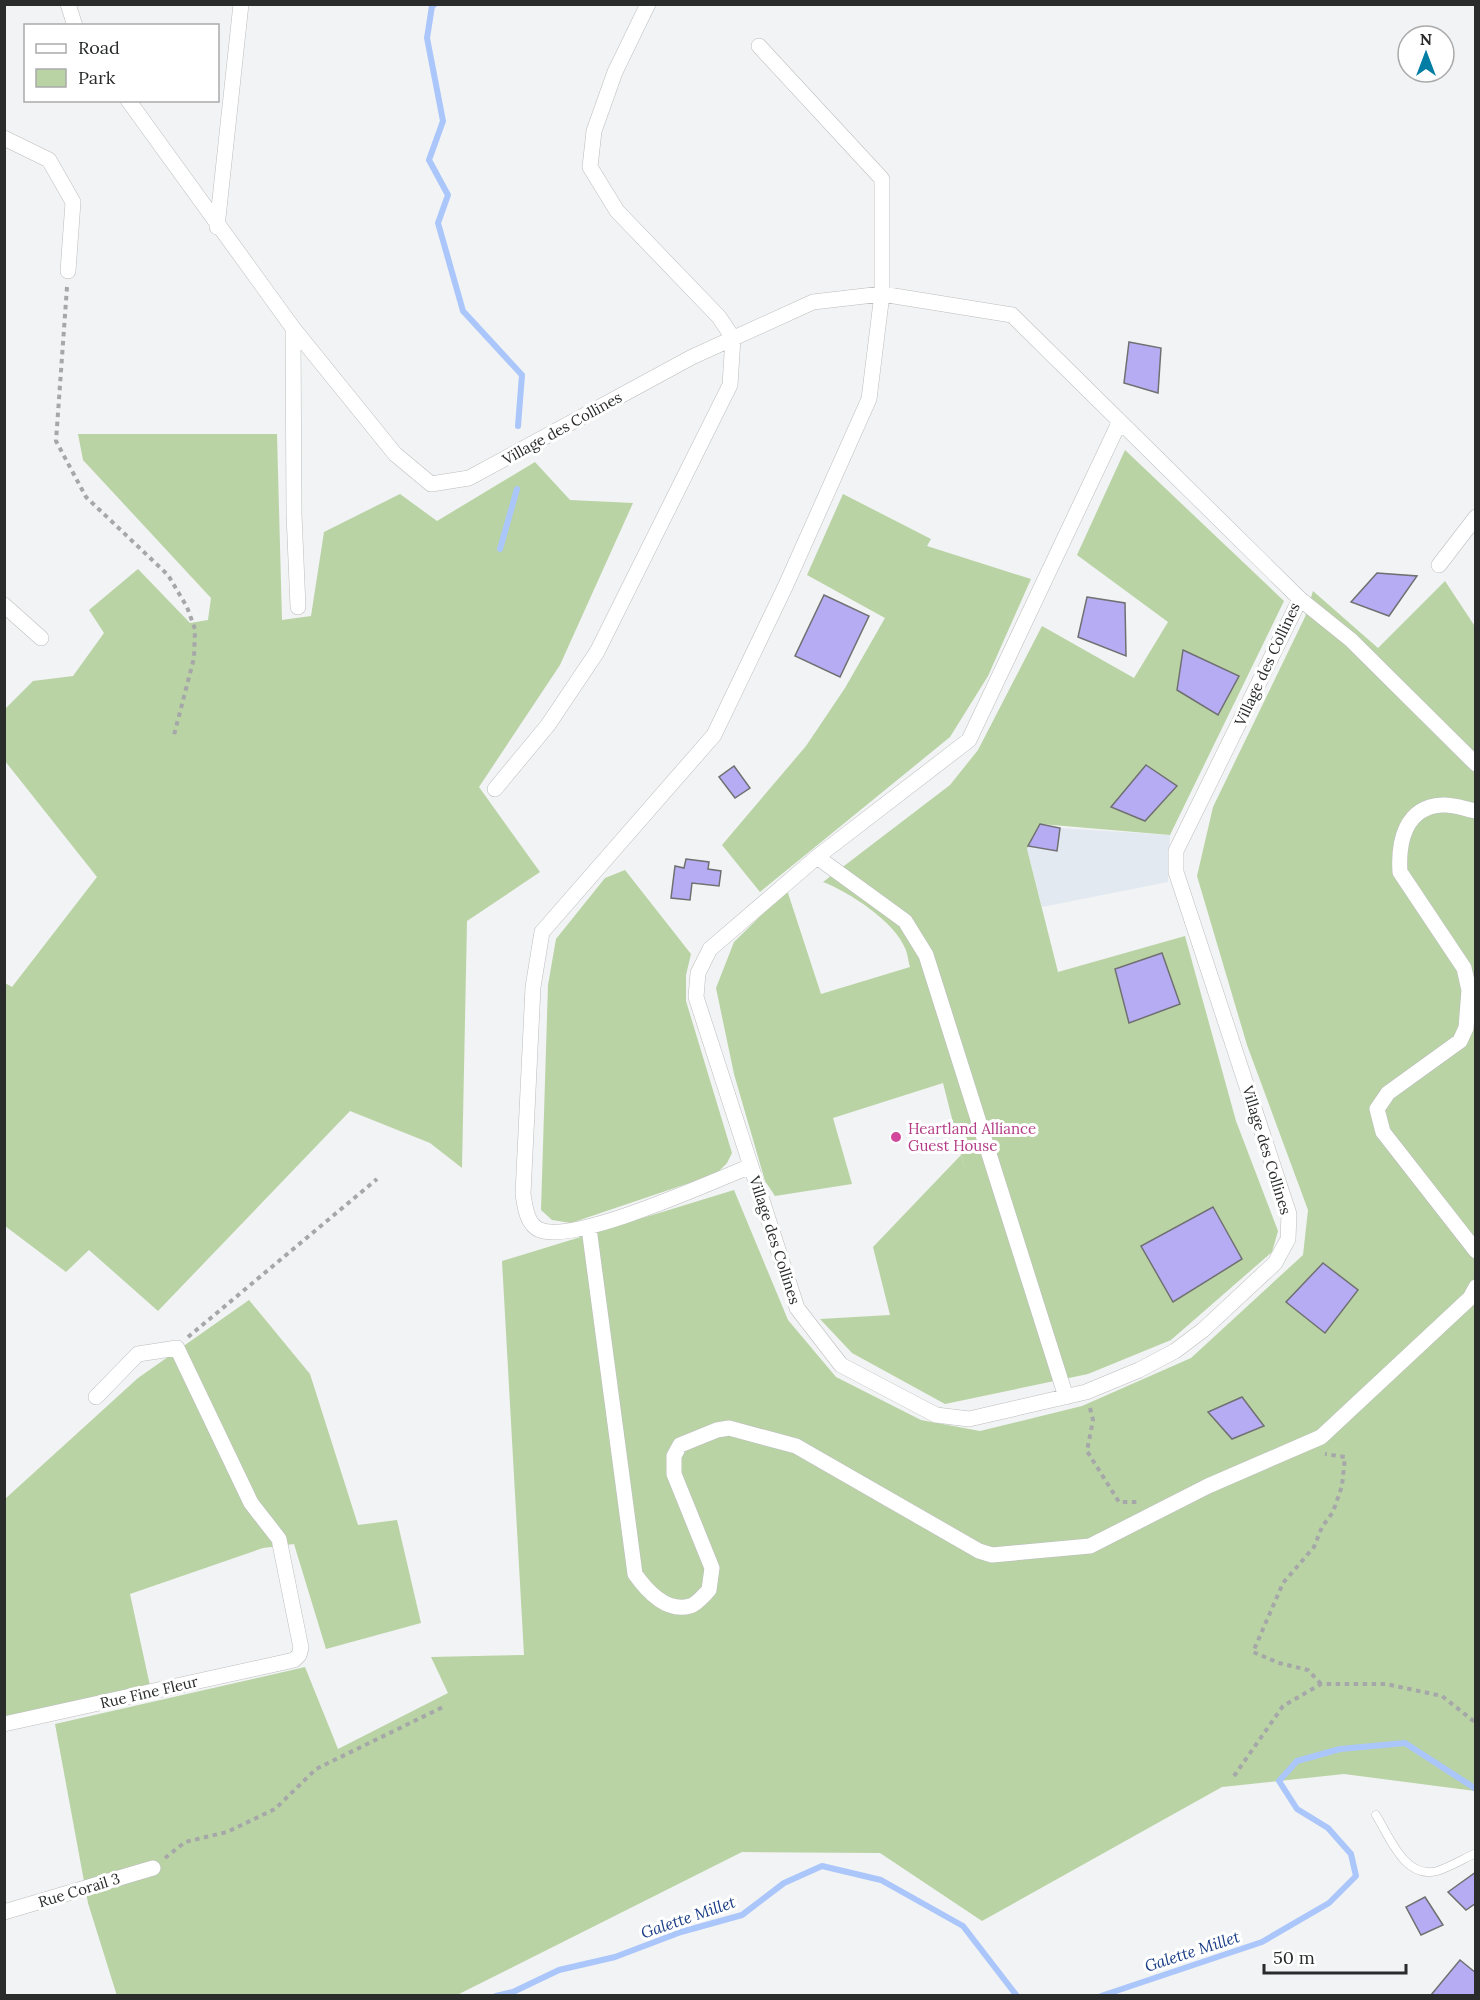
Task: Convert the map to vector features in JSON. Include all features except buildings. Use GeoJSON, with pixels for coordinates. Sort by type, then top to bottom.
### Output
{"type":"FeatureCollection","features":[{"type":"Feature","properties":{"kind":"street"},"geometry":{"type":"LineString","coordinates":[[68,4],[74,24]]}},
{"type":"Feature","properties":{"kind":"street"},"geometry":{"type":"LineString","coordinates":[[217,227],[241,4]]}},
{"type":"Feature","properties":{"kind":"street"},"geometry":{"type":"LineString","coordinates":[[495,789],[548,725],[597,652],[730,385],[733,338],[719,317],[617,211],[590,167],[594,131],[615,72],[648,4]]}},
{"type":"Feature","properties":{"kind":"street"},"geometry":{"type":"LineString","coordinates":[[751,1166],[589,1228],[555,1233],[538,1230],[527,1216],[523,1194],[533,987],[542,932],[714,735],[786,585],[868,399],[882,294],[882,179],[759,46]]}},
{"type":"Feature","properties":{"kind":"street","name":"Village des Collines"},"geometry":{"type":"LineString","coordinates":[[129,102],[217,227],[292,328],[395,454],[431,484],[469,478],[692,357],[813,302],[882,294],[1012,315],[1300,599],[1176,851],[1176,872],[1289,1214],[1288,1239],[1275,1263],[1203,1330],[1175,1351],[1139,1370],[1086,1392],[969,1419],[936,1415],[841,1365],[797,1308],[696,997],[698,973],[710,950],[817,857],[969,740],[1119,423]]}},
{"type":"Feature","properties":{"kind":"street"},"geometry":{"type":"LineString","coordinates":[[4,138],[49,159],[73,202],[68,271]]}},
{"type":"Feature","properties":{"kind":"street"},"geometry":{"type":"LineString","coordinates":[[292,328],[294,514],[298,607]]}},
{"type":"Feature","properties":{"kind":"street"},"geometry":{"type":"LineString","coordinates":[[1439,565],[1476,517]]}},
{"type":"Feature","properties":{"kind":"street"},"geometry":{"type":"LineString","coordinates":[[1300,599],[1351,640],[1476,764]]}},
{"type":"Feature","properties":{"kind":"street"},"geometry":{"type":"LineString","coordinates":[[4,605],[41,638]]}},
{"type":"Feature","properties":{"kind":"street"},"geometry":{"type":"LineString","coordinates":[[1476,812],[1443,805],[1420,811],[1404,828],[1399,854],[1400,872],[1464,968],[1469,990],[1466,1028],[1460,1041],[1389,1093],[1377,1109],[1383,1132],[1476,1251]]}},
{"type":"Feature","properties":{"kind":"street"},"geometry":{"type":"LineString","coordinates":[[817,857],[904,921],[926,955],[1066,1397]]}},
{"type":"Feature","properties":{"kind":"street"},"geometry":{"type":"LineString","coordinates":[[589,1228],[635,1574],[649,1594],[669,1605],[691,1606],[709,1590],[712,1568],[674,1474],[674,1456],[680,1445],[717,1430],[729,1428],[796,1446],[979,1551],[992,1555],[1090,1546],[1208,1486],[1321,1437],[1470,1298],[1476,1287]]}},
{"type":"Feature","properties":{"kind":"street"},"geometry":{"type":"LineString","coordinates":[[96,1397],[138,1354],[177,1348]]}},
{"type":"Feature","properties":{"kind":"street","name":"Rue Fine Fleur"},"geometry":{"type":"LineString","coordinates":[[4,1724],[294,1660],[299,1655],[301,1648],[279,1539],[251,1503],[177,1348]]}},
{"type":"Feature","properties":{"kind":"street","name":"Rue Corail 3"},"geometry":{"type":"LineString","coordinates":[[4,1912],[153,1868]]}},
{"type":"Feature","properties":{"kind":"lane"},"geometry":{"type":"LineString","coordinates":[[1376,1815],[1405,1862],[1419,1871],[1437,1871],[1476,1853]]}},
{"type":"Feature","properties":{"kind":"path"},"geometry":{"type":"LineString","coordinates":[[68,271],[56,441],[86,497],[168,575],[187,607],[195,629],[194,658],[174,735]]}},
{"type":"Feature","properties":{"kind":"path"},"geometry":{"type":"LineString","coordinates":[[177,1348],[218,1310],[376,1179]]}},
{"type":"Feature","properties":{"kind":"path"},"geometry":{"type":"LineString","coordinates":[[1086,1392],[1093,1420],[1087,1452],[1119,1502],[1149,1502]]}},
{"type":"Feature","properties":{"kind":"path"},"geometry":{"type":"LineString","coordinates":[[1317,1453],[1345,1457],[1342,1486],[1333,1512],[1322,1527],[1314,1547],[1283,1583],[1253,1652],[1279,1663],[1308,1670],[1321,1684]]}},
{"type":"Feature","properties":{"kind":"path"},"geometry":{"type":"LineString","coordinates":[[1234,1776],[1283,1706],[1321,1684],[1386,1684],[1442,1696],[1476,1723]]}},
{"type":"Feature","properties":{"kind":"path"},"geometry":{"type":"LineString","coordinates":[[153,1868],[185,1842],[227,1833],[275,1809],[316,1769],[443,1707]]}},
{"type":"Feature","properties":{"kind":"shaded area"},"geometry":{"type":"Polygon","coordinates":[[[1040,824],[1060,828],[1170,835],[1168,882],[1042,907],[1027,849],[1040,824]]]}},
{"type":"Feature","properties":{"kind":"green space"},"geometry":{"type":"Polygon","coordinates":[[[78,434],[277,434],[282,620],[311,616],[324,532],[400,494],[437,521],[535,462],[570,500],[633,503],[560,665],[479,787],[540,872],[467,921],[462,1168],[430,1143],[350,1111],[158,1311],[89,1250],[66,1272],[5,1226],[5,983],[12,987],[97,877],[5,761],[5,709],[33,681],[73,676],[104,633],[89,610],[138,569],[190,623],[208,620],[211,598],[83,460],[78,434]]]}},
{"type":"Feature","properties":{"kind":"green space"},"geometry":{"type":"Polygon","coordinates":[[[1125,450],[1284,601],[1170,835],[1041,824],[1027,849],[1058,972],[1185,936],[1236,1121],[1278,1231],[1272,1252],[1171,1340],[1088,1374],[945,1404],[852,1353],[820,1319],[890,1315],[873,1247],[961,1155],[966,1174],[943,1083],[833,1118],[852,1184],[775,1196],[765,1181],[734,1074],[716,988],[734,942],[787,890],[821,994],[910,967],[905,948],[881,918],[857,900],[823,882],[950,785],[978,750],[1042,626],[1134,678],[1168,622],[1077,555],[1125,450]]]}},
{"type":"Feature","properties":{"kind":"green space"},"geometry":{"type":"Polygon","coordinates":[[[843,494],[931,539],[927,546],[1031,579],[988,676],[950,737],[760,892],[722,845],[806,746],[845,688],[885,618],[807,575],[843,494]]]}},
{"type":"Feature","properties":{"kind":"green space"},"geometry":{"type":"Polygon","coordinates":[[[1445,581],[1476,628],[1475,1791],[1344,1774],[1222,1787],[982,1921],[880,1853],[742,1852],[457,1995],[117,1996],[88,1903],[55,1724],[305,1667],[338,1749],[448,1693],[431,1657],[524,1655],[502,1261],[734,1190],[788,1320],[836,1377],[921,1420],[980,1431],[1082,1406],[1191,1358],[1303,1255],[1308,1210],[1247,1045],[1197,876],[1213,807],[1305,617],[1313,591],[1378,648],[1445,581]]]}},
{"type":"Feature","properties":{"kind":"green space"},"geometry":{"type":"Polygon","coordinates":[[[625,870],[691,954],[686,975],[686,1001],[732,1153],[727,1163],[716,1174],[571,1223],[552,1220],[541,1210],[548,985],[556,939],[605,878],[625,870]]]}},
{"type":"Feature","properties":{"kind":"green space"},"geometry":{"type":"Polygon","coordinates":[[[249,1300],[310,1374],[358,1525],[397,1520],[421,1623],[326,1649],[294,1544],[263,1548],[130,1594],[152,1695],[5,1729],[5,1499],[138,1378],[249,1300]]]}},
{"type":"Feature","properties":{"kind":"waterway"},"geometry":{"type":"LineString","coordinates":[[435,4],[432,6],[427,38],[443,121],[429,160],[448,195],[438,223],[463,311],[522,375],[518,426]]}},
{"type":"Feature","properties":{"kind":"waterway"},"geometry":{"type":"LineString","coordinates":[[500,549],[517,489]]}},
{"type":"Feature","properties":{"kind":"waterway","name":"Galette Millet"},"geometry":{"type":"LineString","coordinates":[[1101,1996],[1262,1942],[1329,1903],[1356,1876],[1351,1854],[1328,1828],[1297,1809],[1279,1781],[1297,1761],[1340,1749],[1405,1743],[1476,1789]]}},
{"type":"Feature","properties":{"kind":"waterway","name":"Galette Millet"},"geometry":{"type":"LineString","coordinates":[[496,1996],[513,1992],[559,1970],[615,1957],[681,1932],[742,1915],[784,1883],[822,1866],[881,1880],[963,1926],[1017,1996]]}},
{"type":"Feature","properties":{"kind":"place","name":"Heartland Alliance Guest House"},"geometry":{"type":"Point","coordinates":[896,1137]}}]}
